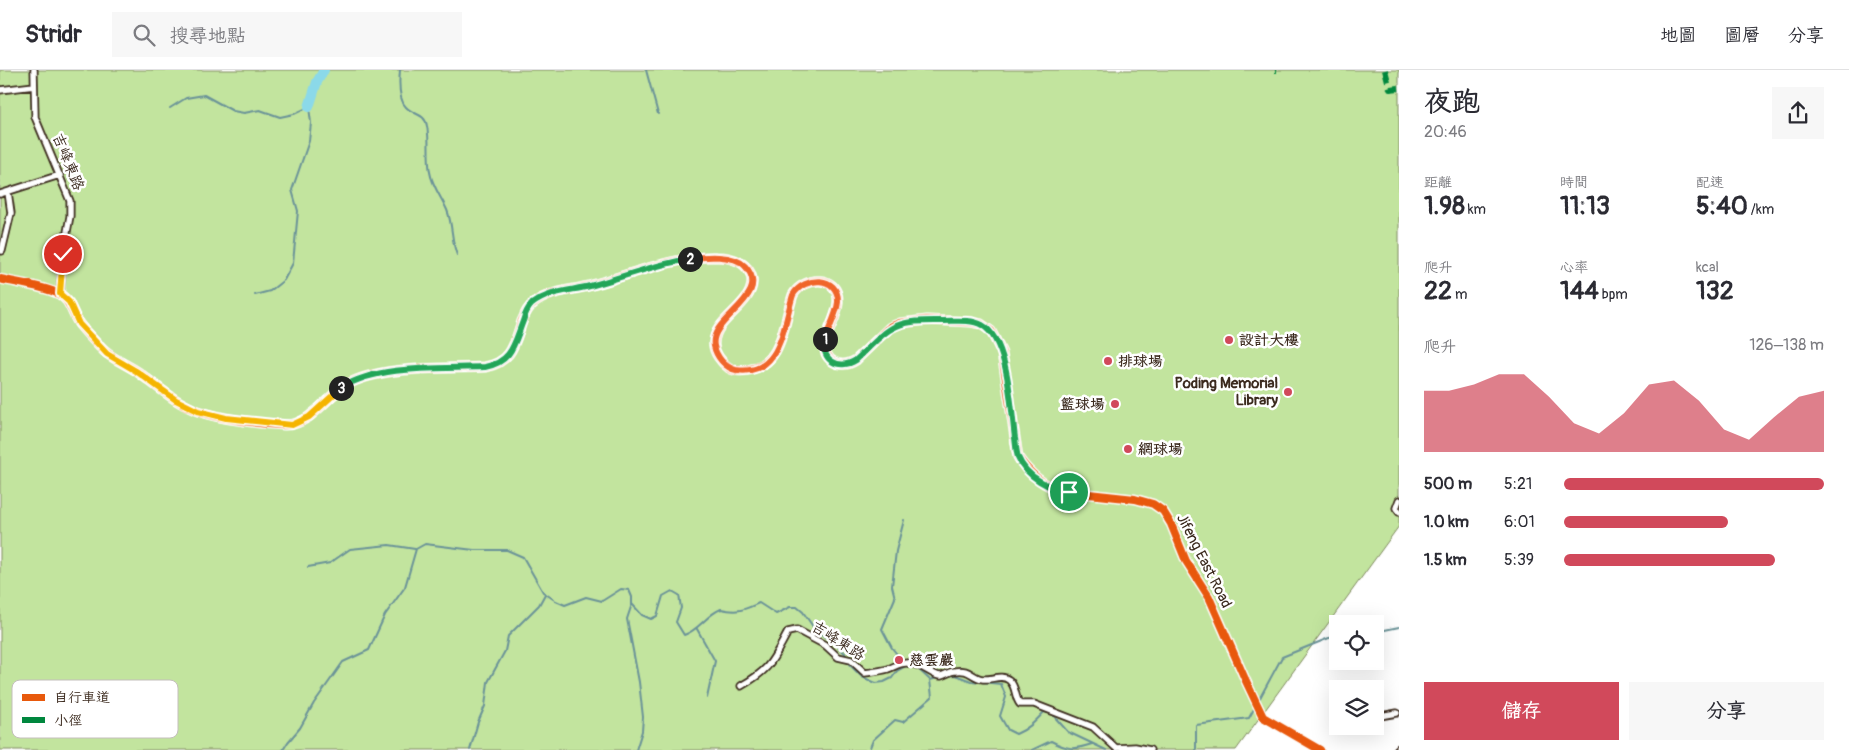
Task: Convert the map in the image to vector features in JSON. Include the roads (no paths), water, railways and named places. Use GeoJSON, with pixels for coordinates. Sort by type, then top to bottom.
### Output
{"type":"FeatureCollection","features":[{"type":"Feature","properties":{"kind":"street","name":"吉峰東路"},"geometry":{"type":"LineString","coordinates":[[34,70],[36,117],[70,201],[70,216],[63,254],[60,294]]}},
{"type":"Feature","properties":{"kind":"street"},"geometry":{"type":"LineString","coordinates":[[0,90],[34,86]]}},
{"type":"Feature","properties":{"kind":"street"},"geometry":{"type":"LineString","coordinates":[[0,194],[60,174]]}},
{"type":"Feature","properties":{"kind":"street"},"geometry":{"type":"LineString","coordinates":[[2,252],[11,213],[8,192]]}},
{"type":"Feature","properties":{"kind":"street"},"geometry":{"type":"LineString","coordinates":[[0,279],[60,294],[69,302],[79,324],[107,354],[136,371],[176,400],[198,411],[212,415],[282,425],[302,422],[338,390],[359,379],[405,370],[495,365],[507,358],[515,342],[526,310],[549,294],[591,286],[661,264],[704,256],[722,257],[742,262],[752,278],[751,288],[747,297],[715,334],[713,344],[717,354],[723,363],[731,369],[752,370],[770,360],[780,343],[796,288],[816,280],[825,281],[837,294],[838,302],[824,342],[824,349],[832,362],[840,365],[850,364],[856,360],[890,327],[900,323],[927,320],[981,324],[991,331],[1002,353],[1018,457],[1023,465],[1036,479],[1056,489],[1135,499],[1153,504],[1163,511],[1171,524],[1186,561],[1209,597],[1263,717],[1320,750]]}},
{"type":"Feature","properties":{"kind":"street"},"geometry":{"type":"LineString","coordinates":[[1399,500],[1396,508],[1399,512]]}},
{"type":"Feature","properties":{"kind":"street","name":"吉峰東路"},"geometry":{"type":"LineString","coordinates":[[740,686],[759,676],[772,663],[788,632],[797,630],[825,644],[838,657],[851,660],[865,673],[888,669],[902,663],[916,663],[935,675],[940,676],[955,670],[969,671],[976,677],[983,679],[1003,677],[1010,681],[1014,687],[1020,704],[1034,704],[1094,727],[1116,748],[1135,747],[1150,750]]}},
{"type":"Feature","properties":{"kind":"street"},"geometry":{"type":"LineString","coordinates":[[1384,715],[1397,713]]}},
{"type":"Feature","properties":{"kind":"waterway"},"geometry":{"type":"LineString","coordinates":[[309,107],[317,82],[324,70]]}},
{"type":"Feature","properties":{"kind":"waterway"},"geometry":{"type":"LineString","coordinates":[[400,70],[399,79],[403,104],[409,110],[421,116],[426,122],[431,177],[449,216],[457,255]]}},
{"type":"Feature","properties":{"kind":"waterway"},"geometry":{"type":"LineString","coordinates":[[646,70],[658,114]]}},
{"type":"Feature","properties":{"kind":"waterway"},"geometry":{"type":"LineString","coordinates":[[170,108],[186,98],[204,95],[233,111],[244,113],[260,110],[280,117],[294,114],[309,107],[311,123],[309,141],[292,190],[298,211],[293,263],[284,280],[270,291],[255,295]]}},
{"type":"Feature","properties":{"kind":"waterway"},"geometry":{"type":"LineString","coordinates":[[904,520],[896,551],[892,586],[895,598],[882,629],[892,648],[904,663]]}},
{"type":"Feature","properties":{"kind":"waterway"},"geometry":{"type":"LineString","coordinates":[[283,750],[300,728],[314,703],[343,662],[369,650],[385,615],[405,587],[416,549],[425,544],[474,550],[507,550],[523,557],[543,592],[565,605],[586,597],[602,601],[621,589],[629,590],[632,604],[642,615],[651,619],[657,616],[663,596],[672,591],[679,595],[681,608],[676,622],[684,635],[694,630],[721,609],[740,610],[759,603],[776,614],[790,607],[797,607],[803,612],[816,631],[832,641],[845,653],[847,662],[862,677],[876,683],[884,682],[906,666],[916,667],[930,680],[938,678]]}},
{"type":"Feature","properties":{"kind":"waterway"},"geometry":{"type":"LineString","coordinates":[[308,567],[330,563],[350,549],[389,545],[415,549]]}},
{"type":"Feature","properties":{"kind":"waterway"},"geometry":{"type":"LineString","coordinates":[[470,750],[485,706],[488,682],[505,651],[508,636],[539,605],[545,594]]}},
{"type":"Feature","properties":{"kind":"waterway"},"geometry":{"type":"LineString","coordinates":[[632,604],[627,619],[639,682],[643,717],[642,731],[636,750]]}},
{"type":"Feature","properties":{"kind":"waterway"},"geometry":{"type":"LineString","coordinates":[[1384,630],[1399,627]]}},
{"type":"Feature","properties":{"kind":"waterway"},"geometry":{"type":"LineString","coordinates":[[697,629],[715,661],[707,698]]}},
{"type":"Feature","properties":{"kind":"waterway"},"geometry":{"type":"LineString","coordinates":[[1196,750],[1196,725],[1249,718],[1282,657],[1329,638]]}},
{"type":"Feature","properties":{"kind":"waterway"},"geometry":{"type":"LineString","coordinates":[[947,676],[955,675],[971,681],[1001,684],[1006,697],[1000,716],[1008,730],[1016,734],[1031,725],[1044,712],[1052,714],[1068,732],[1106,750]]}},
{"type":"Feature","properties":{"kind":"waterway"},"geometry":{"type":"LineString","coordinates":[[869,750],[873,740],[895,720],[903,722],[932,697],[930,680]]}},
{"type":"Feature","properties":{"kind":"waterway"},"geometry":{"type":"LineString","coordinates":[[1032,750],[1051,741],[1071,748],[1092,744]]}},
{"type":"Feature","properties":{"kind":"place","name":"設計大樓"},"geometry":{"type":"Point","coordinates":[1229,340]}},
{"type":"Feature","properties":{"kind":"place","name":"排球場"},"geometry":{"type":"Point","coordinates":[1108,361]}},
{"type":"Feature","properties":{"kind":"place","name":"Poding Memorial Library"},"geometry":{"type":"Point","coordinates":[1288,392]}},
{"type":"Feature","properties":{"kind":"place","name":"籃球場"},"geometry":{"type":"Point","coordinates":[1115,404]}},
{"type":"Feature","properties":{"kind":"place","name":"網球場"},"geometry":{"type":"Point","coordinates":[1128,449]}},
{"type":"Feature","properties":{"kind":"place","name":"慈雲巖"},"geometry":{"type":"Point","coordinates":[899,660]}}]}
